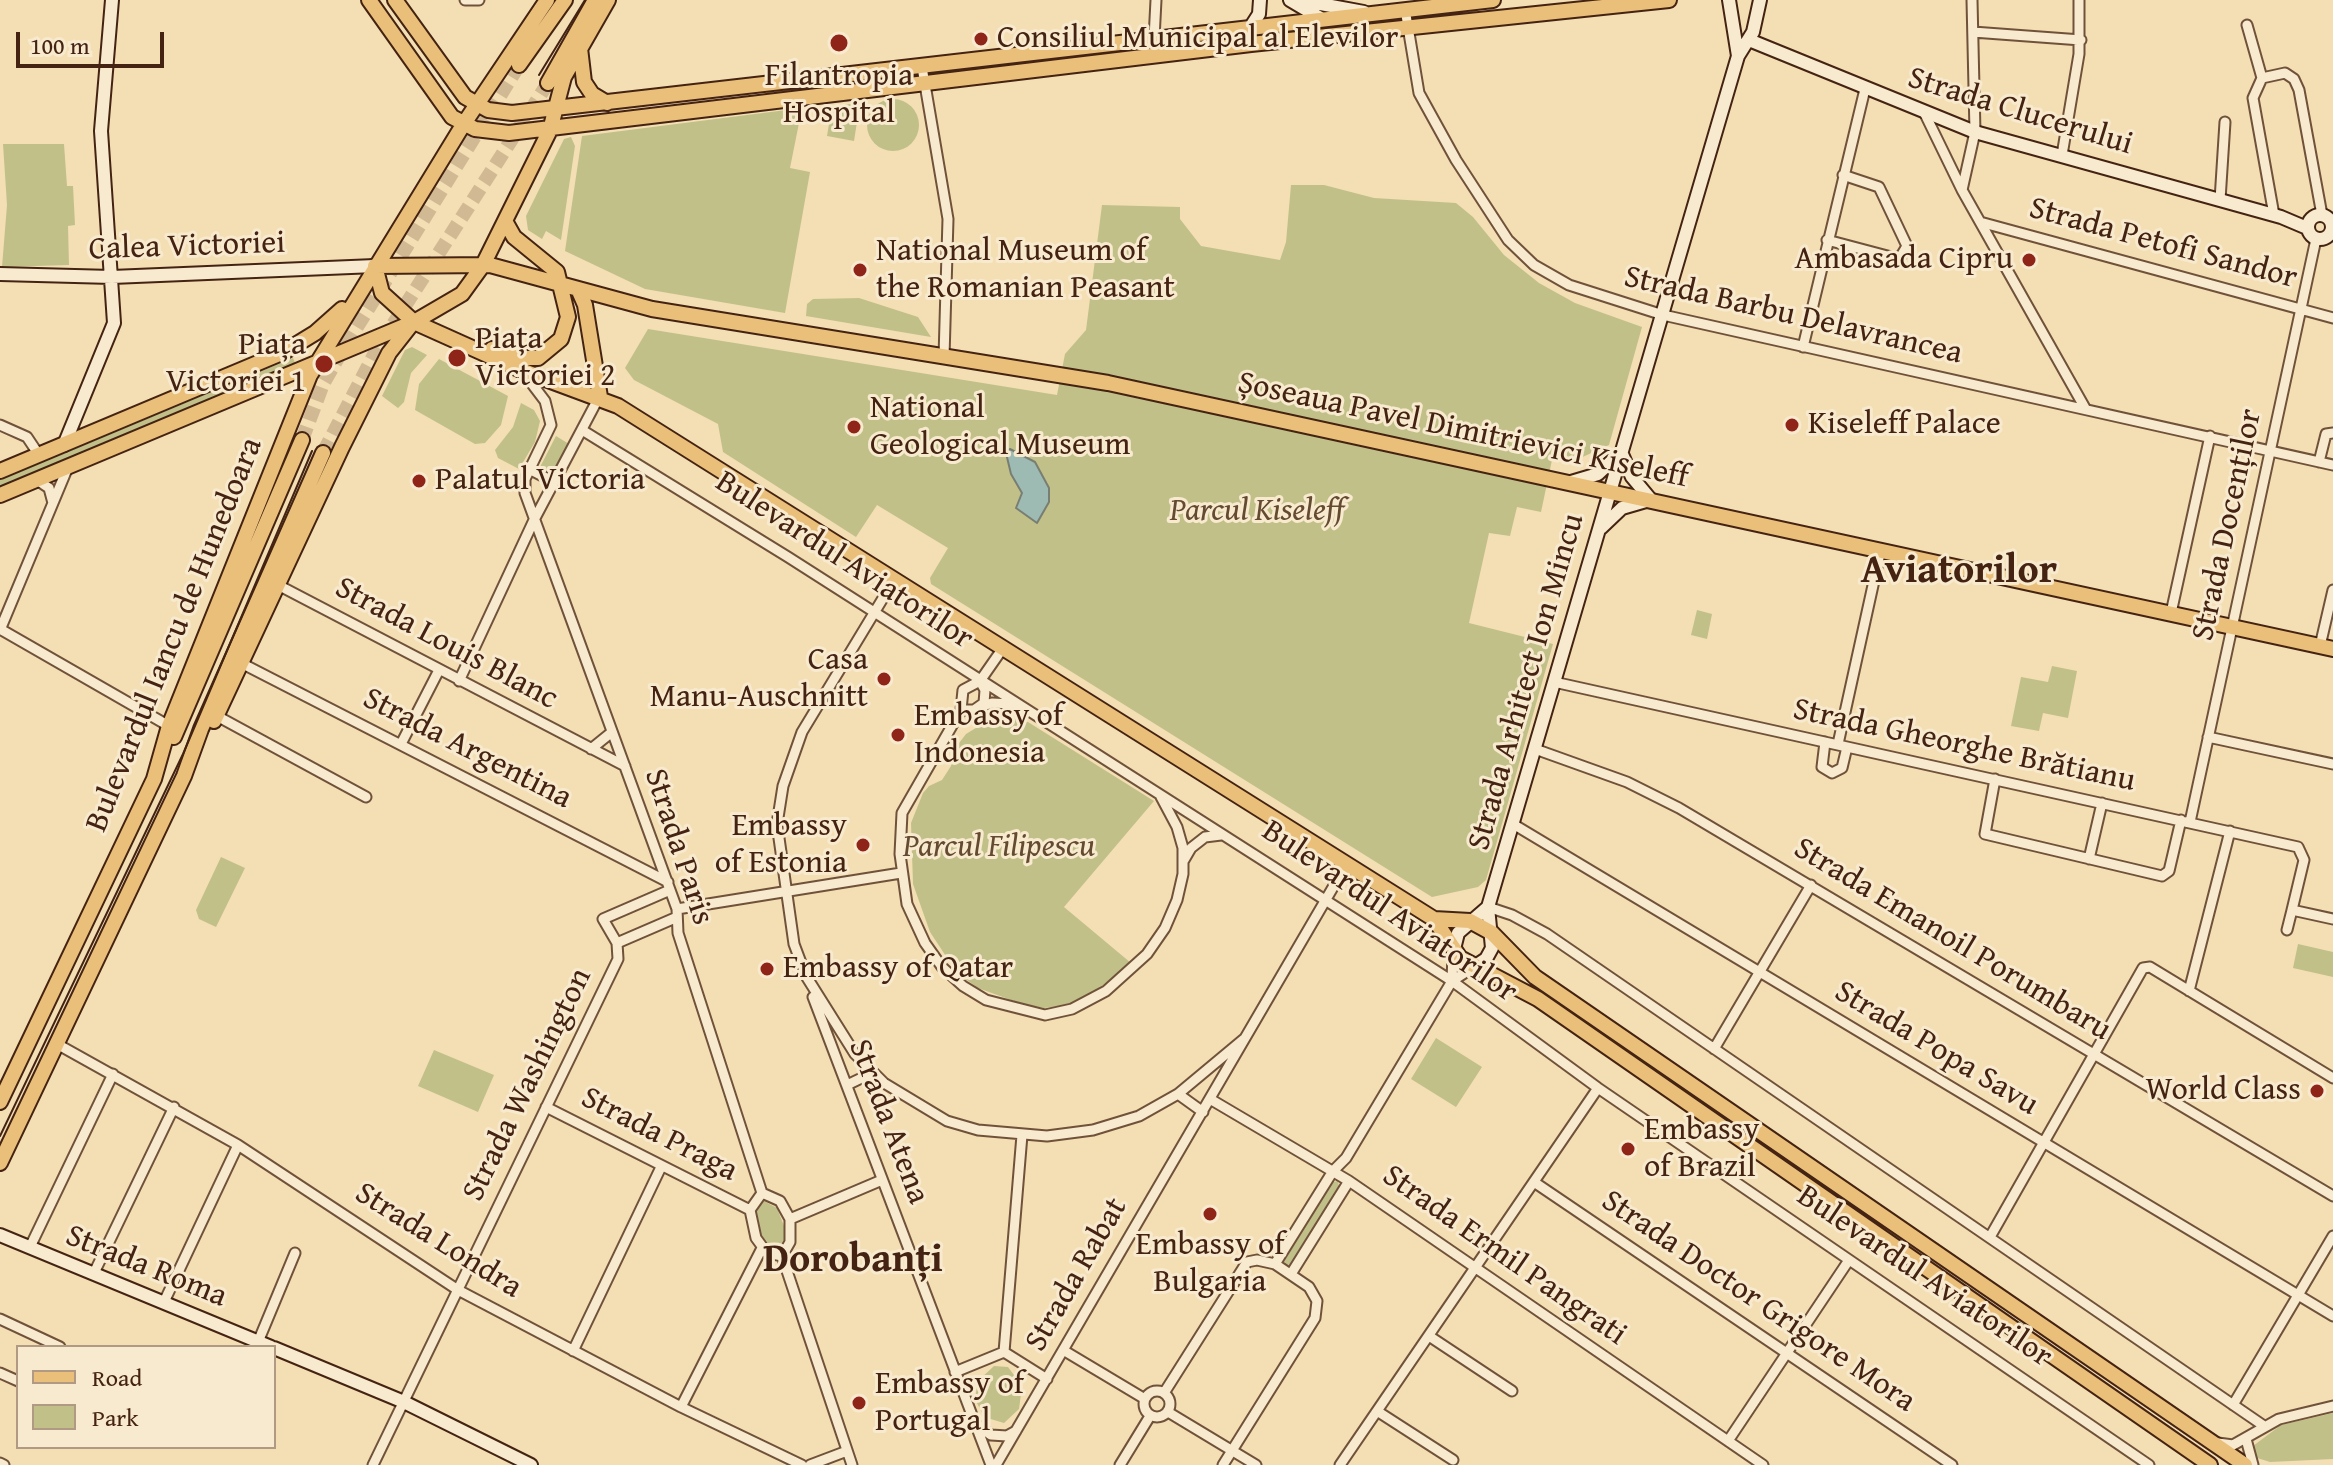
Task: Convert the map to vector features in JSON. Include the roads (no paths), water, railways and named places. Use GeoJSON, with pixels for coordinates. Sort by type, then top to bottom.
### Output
{"type":"FeatureCollection","features":[{"type":"Feature","properties":{"kind":"main road"},"geometry":{"type":"LineString","coordinates":[[369,0],[440,101],[463,125],[503,133],[550,130],[1251,44],[1327,11]]}},
{"type":"Feature","properties":{"kind":"main road"},"geometry":{"type":"LineString","coordinates":[[395,0],[457,88],[476,104],[502,113],[1250,28],[1327,11],[1371,13],[1493,0]]}},
{"type":"Feature","properties":{"kind":"main road"},"geometry":{"type":"LineString","coordinates":[[0,471],[293,348],[329,322],[361,287],[476,104],[547,0]]}},
{"type":"Feature","properties":{"kind":"main road"},"geometry":{"type":"LineString","coordinates":[[519,65],[565,0]]}},
{"type":"Feature","properties":{"kind":"main road"},"geometry":{"type":"LineString","coordinates":[[548,83],[595,0]]}},
{"type":"Feature","properties":{"kind":"main road"},"geometry":{"type":"LineString","coordinates":[[0,495],[414,322],[462,294],[483,265],[505,221],[550,130],[561,85],[608,0]]}},
{"type":"Feature","properties":{"kind":"main road"},"geometry":{"type":"LineString","coordinates":[[1327,11],[1354,34],[1669,0]]}},
{"type":"Feature","properties":{"kind":"main road"},"geometry":{"type":"LineString","coordinates":[[1250,28],[1251,44]]}},
{"type":"Feature","properties":{"kind":"main road"},"geometry":{"type":"LineString","coordinates":[[580,48],[584,82],[592,94],[607,103]]}},
{"type":"Feature","properties":{"kind":"main road"},"geometry":{"type":"LineString","coordinates":[[375,266],[382,293],[414,322],[461,343],[526,358],[543,355],[561,339],[567,325],[562,284],[553,266],[514,237],[505,221]]}},
{"type":"Feature","properties":{"kind":"main road","name":"Șoseaua Pavel Dimitrievici Kiseleff"},"geometry":{"type":"LineString","coordinates":[[375,266],[483,265],[652,309],[1171,396],[2326,647]]}},
{"type":"Feature","properties":{"kind":"main road","name":"Bulevardul Iancu de Hunedoara"},"geometry":{"type":"LineString","coordinates":[[0,1102],[154,779],[169,726],[296,408],[317,361],[361,287]]}},
{"type":"Feature","properties":{"kind":"main road"},"geometry":{"type":"LineString","coordinates":[[578,289],[585,305],[600,397]]}},
{"type":"Feature","properties":{"kind":"main road","name":"Bulevardul Iancu de Hunedoara"},"geometry":{"type":"LineString","coordinates":[[0,1163],[213,714],[243,664],[389,353],[414,322]]}},
{"type":"Feature","properties":{"kind":"main road","name":"Bulevardul Aviatorilor"},"geometry":{"type":"LineString","coordinates":[[461,343],[521,370],[600,397],[1434,919]]}},
{"type":"Feature","properties":{"kind":"main road"},"geometry":{"type":"LineString","coordinates":[[273,380],[291,390],[296,408]]}},
{"type":"Feature","properties":{"kind":"main road"},"geometry":{"type":"LineString","coordinates":[[154,779],[214,648],[302,440]]}},
{"type":"Feature","properties":{"kind":"main road"},"geometry":{"type":"LineString","coordinates":[[213,714],[323,453]]}},
{"type":"Feature","properties":{"kind":"main road"},"geometry":{"type":"LineString","coordinates":[[1434,919],[1470,921],[1492,933]]}},
{"type":"Feature","properties":{"kind":"main road"},"geometry":{"type":"LineString","coordinates":[[1434,919],[1453,953],[1474,967]]}},
{"type":"Feature","properties":{"kind":"main road","name":"Bulevardul Aviatorilor"},"geometry":{"type":"LineString","coordinates":[[1492,933],[1523,967],[2241,1463]]}},
{"type":"Feature","properties":{"kind":"main road","name":"Bulevardul Aviatorilor"},"geometry":{"type":"LineString","coordinates":[[1474,967],[1513,984],[2210,1465]]}},
{"type":"Feature","properties":{"kind":"street"},"geometry":{"type":"LineString","coordinates":[[64,445],[112,332],[115,312],[101,131],[112,0]]}},
{"type":"Feature","properties":{"kind":"street"},"geometry":{"type":"LineString","coordinates":[[465,0],[479,0]]}},
{"type":"Feature","properties":{"kind":"street"},"geometry":{"type":"LineString","coordinates":[[1154,39],[1156,0]]}},
{"type":"Feature","properties":{"kind":"street"},"geometry":{"type":"LineString","coordinates":[[1250,28],[1259,14],[1260,0]]}},
{"type":"Feature","properties":{"kind":"street"},"geometry":{"type":"LineString","coordinates":[[1290,0],[1327,11]]}},
{"type":"Feature","properties":{"kind":"street"},"geometry":{"type":"LineString","coordinates":[[1299,0],[1327,11]]}},
{"type":"Feature","properties":{"kind":"street"},"geometry":{"type":"LineString","coordinates":[[1358,0],[1371,13]]}},
{"type":"Feature","properties":{"kind":"street","name":"Strada Arhitect Ion Mincu"},"geometry":{"type":"LineString","coordinates":[[1729,0],[1738,56]]}},
{"type":"Feature","properties":{"kind":"street","name":"Strada Arhitect Ion Mincu"},"geometry":{"type":"LineString","coordinates":[[1492,933],[1488,907],[1738,56],[1749,40],[1760,0]]}},
{"type":"Feature","properties":{"kind":"street"},"geometry":{"type":"LineString","coordinates":[[1962,190],[1975,132],[1972,0]]}},
{"type":"Feature","properties":{"kind":"street"},"geometry":{"type":"LineString","coordinates":[[2062,155],[2081,40],[2079,0]]}},
{"type":"Feature","properties":{"kind":"street","name":"Strada Barbu Delavrancea"},"geometry":{"type":"LineString","coordinates":[[1405,9],[1419,93],[1477,195],[1508,240],[1534,265],[1569,285],[1663,315],[2333,465]]}},
{"type":"Feature","properties":{"kind":"street"},"geometry":{"type":"LineString","coordinates":[[2247,25],[2262,78],[2253,98],[2278,216]]}},
{"type":"Feature","properties":{"kind":"street"},"geometry":{"type":"LineString","coordinates":[[1973,32],[2081,40]]}},
{"type":"Feature","properties":{"kind":"street","name":"Strada Clucerului"},"geometry":{"type":"LineString","coordinates":[[1749,40],[1975,132],[2278,216],[2291,215],[2313,221]]}},
{"type":"Feature","properties":{"kind":"street"},"geometry":{"type":"LineString","coordinates":[[922,67],[948,219],[944,357]]}},
{"type":"Feature","properties":{"kind":"street"},"geometry":{"type":"LineString","coordinates":[[2262,78],[2285,73],[2294,79],[2299,90],[2316,239],[2332,231]]}},
{"type":"Feature","properties":{"kind":"street"},"geometry":{"type":"LineString","coordinates":[[1803,347],[1865,89]]}},
{"type":"Feature","properties":{"kind":"street"},"geometry":{"type":"LineString","coordinates":[[1924,112],[1962,190],[2085,408]]}},
{"type":"Feature","properties":{"kind":"street"},"geometry":{"type":"LineString","coordinates":[[2220,200],[2225,122]]}},
{"type":"Feature","properties":{"kind":"street"},"geometry":{"type":"LineString","coordinates":[[1827,240],[1895,258],[1901,256],[1907,246],[1879,187],[1843,175]]}},
{"type":"Feature","properties":{"kind":"street"},"geometry":{"type":"LineString","coordinates":[[2313,221],[2332,231]]}},
{"type":"Feature","properties":{"kind":"street","name":"Strada Petofi Sandor"},"geometry":{"type":"LineString","coordinates":[[1980,222],[2333,318]]}},
{"type":"Feature","properties":{"kind":"street","name":"Strada Docenților"},"geometry":{"type":"LineString","coordinates":[[2089,859],[2165,875],[2185,821],[2208,737],[2316,239]]}},
{"type":"Feature","properties":{"kind":"street","name":"Calea Victoriei"},"geometry":{"type":"LineString","coordinates":[[0,274],[112,277],[375,266]]}},
{"type":"Feature","properties":{"kind":"street"},"geometry":{"type":"LineString","coordinates":[[521,370],[545,401],[551,420],[546,440],[531,470],[554,482]]}},
{"type":"Feature","properties":{"kind":"street"},"geometry":{"type":"LineString","coordinates":[[459,681],[534,520],[600,397]]}},
{"type":"Feature","properties":{"kind":"street"},"geometry":{"type":"LineString","coordinates":[[0,425],[27,437],[39,455]]}},
{"type":"Feature","properties":{"kind":"street","name":"Bulevardul Aviatorilor"},"geometry":{"type":"LineString","coordinates":[[582,430],[694,497],[1452,981],[1598,1088],[2149,1465]]}},
{"type":"Feature","properties":{"kind":"street"},"geometry":{"type":"LineString","coordinates":[[2319,462],[2326,434],[2333,433]]}},
{"type":"Feature","properties":{"kind":"street"},"geometry":{"type":"LineString","coordinates":[[2171,613],[2210,436]]}},
{"type":"Feature","properties":{"kind":"street"},"geometry":{"type":"LineString","coordinates":[[1570,483],[1598,474],[1621,452],[1632,477],[1652,501],[1622,508],[1599,530]]}},
{"type":"Feature","properties":{"kind":"street"},"geometry":{"type":"LineString","coordinates":[[68,467],[0,630],[169,726]]}},
{"type":"Feature","properties":{"kind":"street","name":"Strada Paris"},"geometry":{"type":"LineString","coordinates":[[531,470],[524,486],[534,520],[669,886],[762,1193]]}},
{"type":"Feature","properties":{"kind":"street"},"geometry":{"type":"LineString","coordinates":[[37,480],[49,488],[53,503]]}},
{"type":"Feature","properties":{"kind":"street"},"geometry":{"type":"LineString","coordinates":[[1825,742],[1822,767],[1832,773],[1842,768],[1842,746],[1881,549]]}},
{"type":"Feature","properties":{"kind":"street"},"geometry":{"type":"LineString","coordinates":[[894,580],[817,703],[793,754],[777,824],[784,891],[794,944],[806,976],[841,1034],[872,1073],[901,1096],[947,1121],[978,1130],[1022,1135],[1069,1134],[1119,1124],[1178,1094],[1244,1039]]}},
{"type":"Feature","properties":{"kind":"street","name":"Strada Louis Blanc"},"geometry":{"type":"LineString","coordinates":[[278,585],[625,766]]}},
{"type":"Feature","properties":{"kind":"street"},"geometry":{"type":"LineString","coordinates":[[2326,647],[2333,590]]}},
{"type":"Feature","properties":{"kind":"street"},"geometry":{"type":"LineString","coordinates":[[1003,648],[980,681],[963,690],[961,710],[902,813],[901,873],[915,925],[942,967],[963,986],[986,1000],[1045,1015],[1083,1003],[1106,991],[1137,966],[1165,928],[1177,900],[1184,860],[1181,837],[1160,796]]}},
{"type":"Feature","properties":{"kind":"street","name":"Strada Argentina"},"geometry":{"type":"LineString","coordinates":[[243,664],[669,886]]}},
{"type":"Feature","properties":{"kind":"street"},"geometry":{"type":"LineString","coordinates":[[401,744],[439,670]]}},
{"type":"Feature","properties":{"kind":"street"},"geometry":{"type":"LineString","coordinates":[[980,681],[986,696],[980,707]]}},
{"type":"Feature","properties":{"kind":"street","name":"Strada Gheorghe Brătianu"},"geometry":{"type":"LineString","coordinates":[[1554,682],[2298,847],[2304,860],[2287,930]]}},
{"type":"Feature","properties":{"kind":"street"},"geometry":{"type":"LineString","coordinates":[[961,710],[998,702],[1018,706]]}},
{"type":"Feature","properties":{"kind":"street"},"geometry":{"type":"LineString","coordinates":[[213,714],[366,797]]}},
{"type":"Feature","properties":{"kind":"street"},"geometry":{"type":"LineString","coordinates":[[591,749],[612,732]]}},
{"type":"Feature","properties":{"kind":"street"},"geometry":{"type":"LineString","coordinates":[[2208,737],[2333,764]]}},
{"type":"Feature","properties":{"kind":"street","name":"Strada Emanoil Porumbaru"},"geometry":{"type":"LineString","coordinates":[[1535,749],[1654,794],[2333,1196]]}},
{"type":"Feature","properties":{"kind":"street"},"geometry":{"type":"LineString","coordinates":[[1995,779],[1985,834],[2089,859],[2102,803]]}},
{"type":"Feature","properties":{"kind":"street","name":"Strada Popa Savu"},"geometry":{"type":"LineString","coordinates":[[1513,824],[2333,1316]]}},
{"type":"Feature","properties":{"kind":"street"},"geometry":{"type":"LineString","coordinates":[[2189,991],[2230,831]]}},
{"type":"Feature","properties":{"kind":"street"},"geometry":{"type":"LineString","coordinates":[[1184,860],[1191,848],[1205,837],[1222,835]]}},
{"type":"Feature","properties":{"kind":"street","name":"Strada Rabat"},"geometry":{"type":"LineString","coordinates":[[993,1465],[1047,1379],[1346,865]]}},
{"type":"Feature","properties":{"kind":"street","name":"Strada Washington"},"geometry":{"type":"LineString","coordinates":[[617,943],[676,914],[784,891],[901,873]]}},
{"type":"Feature","properties":{"kind":"street"},"geometry":{"type":"LineString","coordinates":[[1714,1049],[1811,885]]}},
{"type":"Feature","properties":{"kind":"street","name":"Strada Washington"},"geometry":{"type":"LineString","coordinates":[[373,1465],[618,959],[617,943],[603,919],[669,886]]}},
{"type":"Feature","properties":{"kind":"street"},"geometry":{"type":"LineString","coordinates":[[1452,981],[1455,938],[1488,907]]}},
{"type":"Feature","properties":{"kind":"street","name":"Bulevardul Aviatorilor"},"geometry":{"type":"LineString","coordinates":[[1488,907],[1512,915],[1547,934],[2264,1426]]}},
{"type":"Feature","properties":{"kind":"street"},"geometry":{"type":"LineString","coordinates":[[2292,910],[2333,919]]}},
{"type":"Feature","properties":{"kind":"street"},"geometry":{"type":"LineString","coordinates":[[1275,1264],[1333,1171],[1346,1158],[1452,981],[1490,954],[1492,933]]}},
{"type":"Feature","properties":{"kind":"street"},"geometry":{"type":"LineString","coordinates":[[1990,1237],[2143,968],[2150,967],[2333,1078]]}},
{"type":"Feature","properties":{"kind":"street","name":"Strada Atena"},"geometry":{"type":"LineString","coordinates":[[806,976],[993,1465]]}},
{"type":"Feature","properties":{"kind":"street","name":"Strada Londra"},"geometry":{"type":"LineString","coordinates":[[57,1044],[238,1145],[458,1290],[681,1407],[802,1465]]}},
{"type":"Feature","properties":{"kind":"street"},"geometry":{"type":"LineString","coordinates":[[847,1085],[872,1073]]}},
{"type":"Feature","properties":{"kind":"street"},"geometry":{"type":"LineString","coordinates":[[30,1247],[113,1074]]}},
{"type":"Feature","properties":{"kind":"street"},"geometry":{"type":"LineString","coordinates":[[1340,1465],[1598,1088]]}},
{"type":"Feature","properties":{"kind":"street"},"geometry":{"type":"LineString","coordinates":[[1178,1094],[1203,1112]]}},
{"type":"Feature","properties":{"kind":"street","name":"Strada Ermil Pangrati"},"geometry":{"type":"LineString","coordinates":[[1210,1099],[1349,1181],[1763,1465]]}},
{"type":"Feature","properties":{"kind":"street"},"geometry":{"type":"LineString","coordinates":[[94,1273],[174,1107]]}},
{"type":"Feature","properties":{"kind":"street","name":"Strada Praga"},"geometry":{"type":"LineString","coordinates":[[546,1107],[750,1210]]}},
{"type":"Feature","properties":{"kind":"street"},"geometry":{"type":"LineString","coordinates":[[1004,1352],[1022,1135]]}},
{"type":"Feature","properties":{"kind":"street"},"geometry":{"type":"LineString","coordinates":[[164,1302],[238,1145]]}},
{"type":"Feature","properties":{"kind":"street"},"geometry":{"type":"LineString","coordinates":[[1291,1274],[1349,1181],[1346,1158]]}},
{"type":"Feature","properties":{"kind":"street"},"geometry":{"type":"LineString","coordinates":[[573,1351],[661,1167]]}},
{"type":"Feature","properties":{"kind":"street"},"geometry":{"type":"LineString","coordinates":[[790,1219],[882,1180]]}},
{"type":"Feature","properties":{"kind":"street","name":"Strada Doctor Grigore Mora"},"geometry":{"type":"LineString","coordinates":[[1534,1182],[1952,1465]]}},
{"type":"Feature","properties":{"kind":"street"},"geometry":{"type":"LineString","coordinates":[[681,1407],[762,1248],[750,1210],[762,1193],[780,1201],[790,1219],[790,1242],[782,1256],[852,1465]]}},
{"type":"Feature","properties":{"kind":"street","name":"Strada Roma"},"geometry":{"type":"LineString","coordinates":[[0,1235],[266,1345]]}},
{"type":"Feature","properties":{"kind":"street"},"geometry":{"type":"LineString","coordinates":[[2233,1405],[2333,1236]]}},
{"type":"Feature","properties":{"kind":"street"},"geometry":{"type":"LineString","coordinates":[[762,1248],[782,1256]]}},
{"type":"Feature","properties":{"kind":"street"},"geometry":{"type":"LineString","coordinates":[[258,1342],[295,1253]]}},
{"type":"Feature","properties":{"kind":"street"},"geometry":{"type":"LineString","coordinates":[[1164,1393],[1243,1266],[1257,1260],[1275,1264],[1314,1294],[1318,1310],[1223,1465]]}},
{"type":"Feature","properties":{"kind":"street"},"geometry":{"type":"LineString","coordinates":[[1728,1441],[1849,1260]]}},
{"type":"Feature","properties":{"kind":"street"},"geometry":{"type":"LineString","coordinates":[[0,1319],[56,1345]]}},
{"type":"Feature","properties":{"kind":"street"},"geometry":{"type":"LineString","coordinates":[[1429,1336],[1512,1391]]}},
{"type":"Feature","properties":{"kind":"street","name":"Strada Roma"},"geometry":{"type":"LineString","coordinates":[[276,1349],[404,1402],[531,1465]]}},
{"type":"Feature","properties":{"kind":"street"},"geometry":{"type":"LineString","coordinates":[[1063,1350],[1145,1399]]}},
{"type":"Feature","properties":{"kind":"street"},"geometry":{"type":"LineString","coordinates":[[955,1372],[1004,1352]]}},
{"type":"Feature","properties":{"kind":"street"},"geometry":{"type":"LineString","coordinates":[[1004,1352],[1047,1379]]}},
{"type":"Feature","properties":{"kind":"street"},"geometry":{"type":"LineString","coordinates":[[1153,1391],[1164,1393],[1171,1404],[1168,1412],[1158,1418],[1150,1416],[1145,1410],[1145,1399],[1153,1391]]}},
{"type":"Feature","properties":{"kind":"street"},"geometry":{"type":"LineString","coordinates":[[2205,1438],[2228,1445],[2297,1412],[2333,1406]]}},
{"type":"Feature","properties":{"kind":"street"},"geometry":{"type":"LineString","coordinates":[[1377,1411],[1453,1460]]}},
{"type":"Feature","properties":{"kind":"street"},"geometry":{"type":"LineString","coordinates":[[1168,1412],[1256,1465]]}},
{"type":"Feature","properties":{"kind":"street"},"geometry":{"type":"LineString","coordinates":[[1120,1465],[1150,1416]]}},
{"type":"Feature","properties":{"kind":"street"},"geometry":{"type":"LineString","coordinates":[[974,1421],[991,1435],[1007,1436],[1016,1431]]}},
{"type":"Feature","properties":{"kind":"street"},"geometry":{"type":"LineString","coordinates":[[2246,1439],[2253,1465]]}},
{"type":"Feature","properties":{"kind":"street"},"geometry":{"type":"LineString","coordinates":[[810,1465],[847,1451]]}},
{"type":"Feature","properties":{"kind":"water"},"geometry":{"type":"Polygon","coordinates":[[[1010,449],[1035,462],[1049,488],[1049,502],[1037,523],[1016,508],[1022,493],[1011,474],[1006,453],[1010,449]]]}},
{"type":"Feature","properties":{"kind":"tunnel"},"geometry":{"type":"LineString","coordinates":[[302,440],[323,384],[339,356],[519,65]]}},
{"type":"Feature","properties":{"kind":"tunnel"},"geometry":{"type":"LineString","coordinates":[[323,453],[376,351],[548,83]]}},
{"type":"Feature","properties":{"kind":"tram line"},"geometry":{"type":"LineString","coordinates":[[539,75],[585,0]]}},
{"type":"Feature","properties":{"kind":"tram line"},"geometry":{"type":"LineString","coordinates":[[0,1136],[183,754],[312,451]]}},
{"type":"Feature","properties":{"kind":"place","name":"Consiliul Municipal al Elevilor"},"geometry":{"type":"Point","coordinates":[981,39]}},
{"type":"Feature","properties":{"kind":"place","name":"Filantropia Hospital"},"geometry":{"type":"Point","coordinates":[839,43]}},
{"type":"Feature","properties":{"kind":"place","name":"Ambasada Cipru"},"geometry":{"type":"Point","coordinates":[2029,260]}},
{"type":"Feature","properties":{"kind":"place","name":"National Museum of the Romanian Peasant"},"geometry":{"type":"Point","coordinates":[860,270]}},
{"type":"Feature","properties":{"kind":"place","name":"Piața Victoriei 2"},"geometry":{"type":"Point","coordinates":[457,358]}},
{"type":"Feature","properties":{"kind":"place","name":"Piața Victoriei 1"},"geometry":{"type":"Point","coordinates":[324,364]}},
{"type":"Feature","properties":{"kind":"place","name":"Kiseleff Palace"},"geometry":{"type":"Point","coordinates":[1792,425]}},
{"type":"Feature","properties":{"kind":"place","name":"National Geological Museum"},"geometry":{"type":"Point","coordinates":[854,427]}},
{"type":"Feature","properties":{"kind":"place","name":"Palatul Victoria"},"geometry":{"type":"Point","coordinates":[419,481]}},
{"type":"Feature","properties":{"kind":"place","name":"Casa Manu-Auschnitt"},"geometry":{"type":"Point","coordinates":[884,679]}},
{"type":"Feature","properties":{"kind":"place","name":"Embassy of Indonesia"},"geometry":{"type":"Point","coordinates":[898,735]}},
{"type":"Feature","properties":{"kind":"place","name":"Embassy of Estonia"},"geometry":{"type":"Point","coordinates":[863,845]}},
{"type":"Feature","properties":{"kind":"place","name":"Embassy of Qatar"},"geometry":{"type":"Point","coordinates":[767,969]}},
{"type":"Feature","properties":{"kind":"place","name":"World Class"},"geometry":{"type":"Point","coordinates":[2317,1091]}},
{"type":"Feature","properties":{"kind":"place","name":"Embassy of Brazil"},"geometry":{"type":"Point","coordinates":[1628,1149]}},
{"type":"Feature","properties":{"kind":"place","name":"Embassy of Bulgaria"},"geometry":{"type":"Point","coordinates":[1210,1214]}},
{"type":"Feature","properties":{"kind":"place","name":"Embassy of Portugal"},"geometry":{"type":"Point","coordinates":[859,1403]}},
{"type":"Feature","properties":{"kind":"district","name":"Aviatorilor"},"geometry":{"type":"Point","coordinates":[1959,572]}},
{"type":"Feature","properties":{"kind":"district","name":"Dorobanți"},"geometry":{"type":"Point","coordinates":[853,1261]}},
{"type":"Feature","properties":{"kind":"park label","name":"Parcul Kiseleff"},"geometry":{"type":"Point","coordinates":[1257,512]}},
{"type":"Feature","properties":{"kind":"park label","name":"Parcul Filipescu"},"geometry":{"type":"Point","coordinates":[999,848]}}]}
